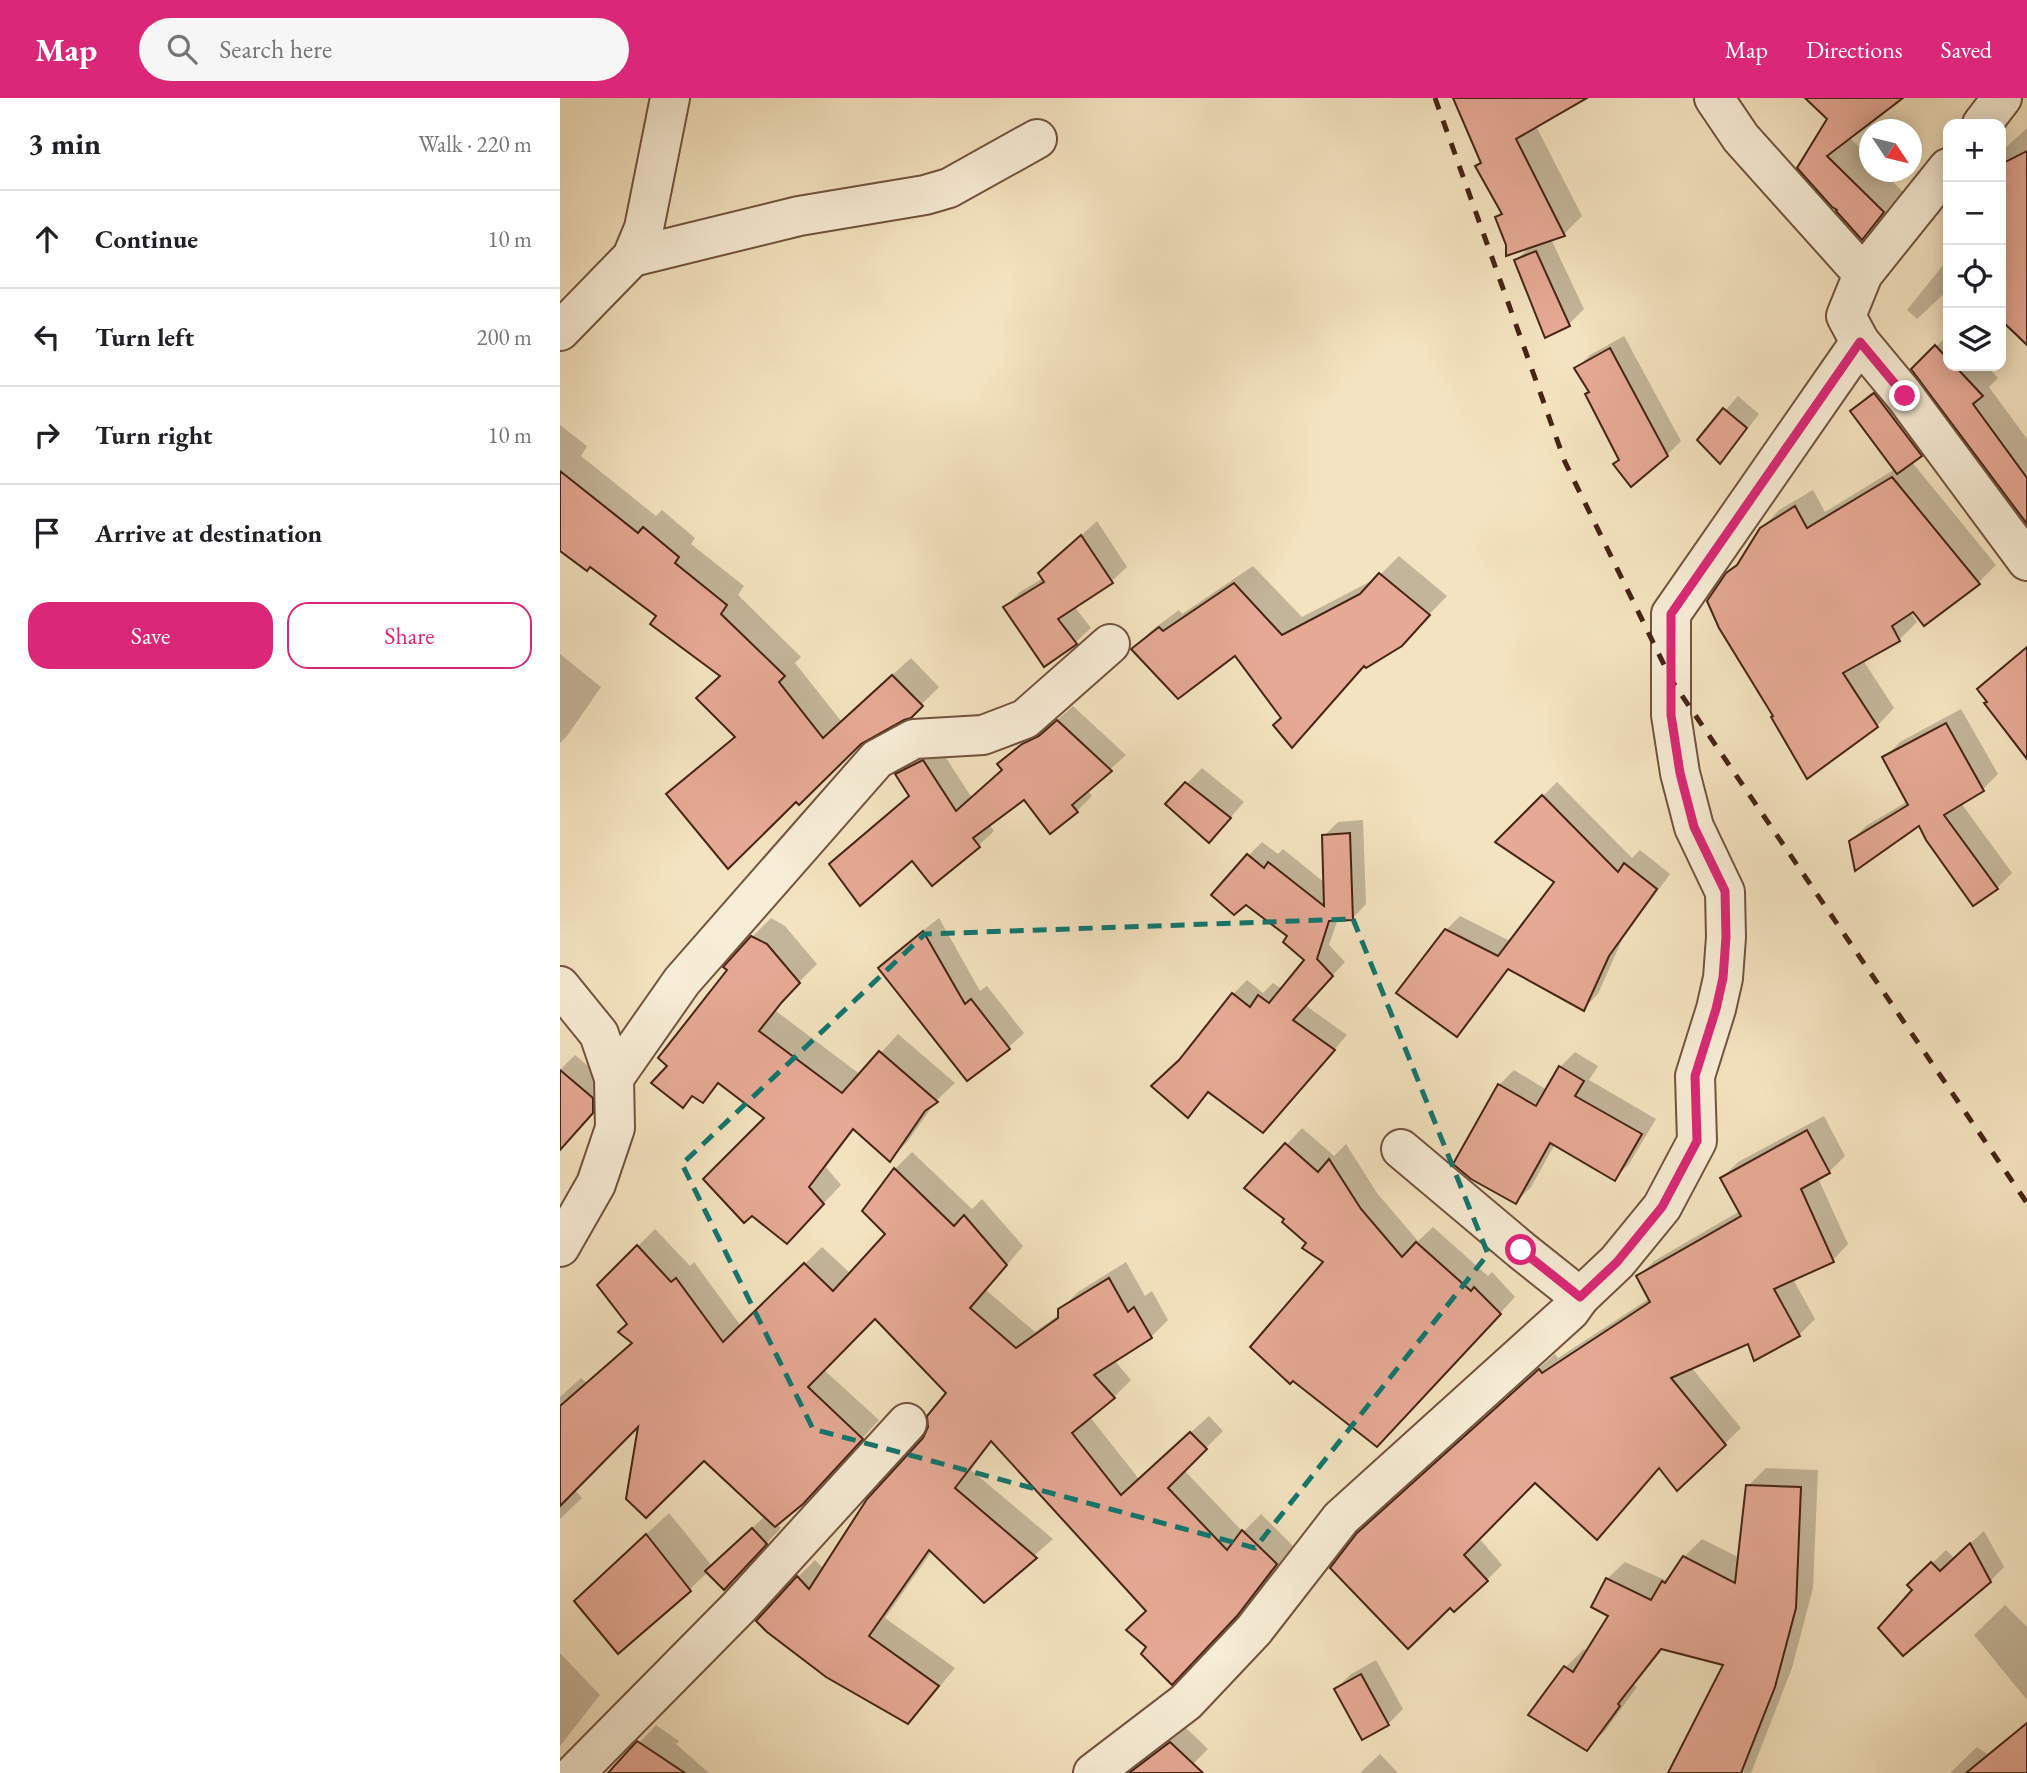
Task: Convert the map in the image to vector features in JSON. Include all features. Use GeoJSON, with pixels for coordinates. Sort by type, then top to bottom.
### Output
{"type":"FeatureCollection","features":[{"type":"Feature","properties":{"kind":"street"},"geometry":{"type":"LineString","coordinates":[[560,331],[632,257],[644,228],[670,98]]}},
{"type":"Feature","properties":{"kind":"street"},"geometry":{"type":"LineString","coordinates":[[1714,98],[1741,138],[1863,274]]}},
{"type":"Feature","properties":{"kind":"street"},"geometry":{"type":"LineString","coordinates":[[1987,119],[2002,98]]}},
{"type":"Feature","properties":{"kind":"street"},"geometry":{"type":"LineString","coordinates":[[632,257],[799,216],[925,195],[950,188],[1037,139]]}},
{"type":"Feature","properties":{"kind":"street"},"geometry":{"type":"LineString","coordinates":[[1943,174],[1863,274],[1846,316],[1860,342],[1905,396],[2027,561]]}},
{"type":"Feature","properties":{"kind":"street"},"geometry":{"type":"LineString","coordinates":[[1093,1773],[1186,1702],[1254,1630],[1341,1518],[1570,1311],[1580,1297],[1617,1262],[1662,1207],[1697,1141],[1695,1076],[1723,978],[1726,937],[1725,891],[1694,827],[1680,773],[1671,715],[1671,614],[1860,342]]}},
{"type":"Feature","properties":{"kind":"street"},"geometry":{"type":"LineString","coordinates":[[614,1078],[682,981],[877,759],[914,738],[984,735],[1025,719],[1110,644]]}},
{"type":"Feature","properties":{"kind":"street"},"geometry":{"type":"LineString","coordinates":[[560,986],[599,1034],[614,1078],[615,1128],[596,1184],[560,1247]]}},
{"type":"Feature","properties":{"kind":"street"},"geometry":{"type":"LineString","coordinates":[[1401,1149],[1580,1297]]}},
{"type":"Feature","properties":{"kind":"street"},"geometry":{"type":"LineString","coordinates":[[575,1773],[739,1607],[907,1423]]}},
{"type":"Feature","properties":{"kind":"highlighted area"},"geometry":{"type":"Polygon","coordinates":[[[1353,919],[1488,1254],[1255,1548],[813,1429],[682,1164],[925,934],[1353,919]]]}},
{"type":"Feature","properties":{"kind":"building"},"geometry":{"type":"Polygon","coordinates":[[[1453,98],[1587,98],[1516,139],[1565,236],[1506,256],[1506,245],[1495,217],[1502,214],[1475,166],[1481,163],[1453,98]]]}},
{"type":"Feature","properties":{"kind":"building"},"geometry":{"type":"Polygon","coordinates":[[[1805,98],[1903,98],[1875,119],[1859,119],[1859,132],[1827,156],[1884,212],[1862,240],[1797,168],[1827,119],[1805,98]]]}},
{"type":"Feature","properties":{"kind":"building"},"geometry":{"type":"Polygon","coordinates":[[[2027,151],[2027,345],[2006,325],[2006,162],[2027,151]]]}},
{"type":"Feature","properties":{"kind":"building"},"geometry":{"type":"Polygon","coordinates":[[[1536,251],[1570,326],[1545,338],[1514,260],[1536,251]]]}},
{"type":"Feature","properties":{"kind":"building"},"geometry":{"type":"Polygon","coordinates":[[[1935,345],[1943,354],[1943,371],[1960,371],[1983,396],[1973,404],[2027,478],[2027,524],[1911,369],[1935,345]]]}},
{"type":"Feature","properties":{"kind":"building"},"geometry":{"type":"Polygon","coordinates":[[[1610,348],[1668,456],[1631,487],[1613,464],[1619,460],[1585,394],[1589,392],[1574,368],[1610,348]]]}},
{"type":"Feature","properties":{"kind":"building"},"geometry":{"type":"Polygon","coordinates":[[[1874,393],[1922,456],[1897,474],[1850,411],[1874,393]]]}},
{"type":"Feature","properties":{"kind":"building"},"geometry":{"type":"Polygon","coordinates":[[[1723,408],[1747,428],[1720,464],[1697,440],[1723,408]]]}},
{"type":"Feature","properties":{"kind":"building"},"geometry":{"type":"Polygon","coordinates":[[[560,471],[638,533],[643,527],[679,557],[675,563],[727,605],[721,614],[785,676],[779,682],[823,738],[892,675],[923,706],[911,718],[861,744],[799,805],[796,802],[728,869],[666,794],[735,737],[696,698],[720,676],[650,624],[656,616],[590,567],[587,571],[560,551],[560,471]]]}},
{"type":"Feature","properties":{"kind":"building"},"geometry":{"type":"Polygon","coordinates":[[[1892,477],[1980,584],[1924,626],[1913,612],[1892,626],[1900,641],[1843,673],[1878,727],[1807,779],[1771,717],[1773,716],[1719,628],[1707,601],[1726,573],[1737,565],[1760,528],[1795,506],[1807,528],[1892,477]]]}},
{"type":"Feature","properties":{"kind":"building"},"geometry":{"type":"Polygon","coordinates":[[[1081,535],[1113,583],[1058,619],[1077,644],[1044,667],[1003,607],[1044,582],[1038,573],[1081,535]]]}},
{"type":"Feature","properties":{"kind":"building"},"geometry":{"type":"Polygon","coordinates":[[[1379,573],[1430,615],[1402,646],[1366,668],[1364,666],[1292,748],[1273,725],[1281,718],[1235,656],[1178,699],[1131,649],[1159,627],[1163,631],[1234,583],[1282,635],[1360,594],[1379,573]]]}},
{"type":"Feature","properties":{"kind":"building"},"geometry":{"type":"Polygon","coordinates":[[[2027,647],[2027,759],[1984,703],[1987,702],[1977,689],[2027,647]]]}},
{"type":"Feature","properties":{"kind":"building"},"geometry":{"type":"Polygon","coordinates":[[[1057,720],[1112,771],[1072,805],[1078,812],[1050,834],[1024,800],[973,838],[980,847],[932,886],[912,861],[860,906],[829,864],[909,796],[895,774],[923,760],[956,811],[1002,770],[997,764],[1022,744],[1039,736],[1057,720]]]}},
{"type":"Feature","properties":{"kind":"building"},"geometry":{"type":"Polygon","coordinates":[[[1946,723],[1984,791],[1944,815],[1998,889],[1973,906],[1919,826],[1855,871],[1849,841],[1908,805],[1882,757],[1946,723]]]}},
{"type":"Feature","properties":{"kind":"building"},"geometry":{"type":"Polygon","coordinates":[[[1185,782],[1231,818],[1209,843],[1165,804],[1185,782]]]}},
{"type":"Feature","properties":{"kind":"building"},"geometry":{"type":"Polygon","coordinates":[[[1542,795],[1618,872],[1624,863],[1657,889],[1609,956],[1584,1011],[1508,969],[1457,1037],[1396,993],[1445,929],[1498,956],[1554,882],[1495,842],[1542,795]]]}},
{"type":"Feature","properties":{"kind":"building"},"geometry":{"type":"Polygon","coordinates":[[[1350,833],[1353,920],[1329,921],[1317,959],[1333,976],[1293,1020],[1335,1050],[1263,1133],[1208,1092],[1188,1118],[1151,1086],[1179,1060],[1232,993],[1250,1007],[1258,995],[1269,1003],[1304,960],[1283,942],[1287,936],[1246,905],[1234,915],[1211,895],[1247,854],[1264,868],[1268,862],[1324,906],[1322,835],[1350,833]]]}},
{"type":"Feature","properties":{"kind":"building"},"geometry":{"type":"Polygon","coordinates":[[[923,931],[965,1004],[971,999],[1010,1049],[967,1081],[878,968],[923,931]]]}},
{"type":"Feature","properties":{"kind":"building"},"geometry":{"type":"Polygon","coordinates":[[[751,936],[767,944],[800,983],[759,1031],[842,1093],[879,1051],[938,1102],[925,1111],[890,1162],[853,1129],[809,1187],[824,1204],[787,1244],[752,1216],[744,1223],[703,1179],[764,1118],[718,1083],[703,1103],[692,1096],[683,1108],[651,1083],[667,1066],[658,1058],[727,970],[723,967],[751,936]]]}},
{"type":"Feature","properties":{"kind":"building"},"geometry":{"type":"Polygon","coordinates":[[[1559,1066],[1584,1081],[1575,1096],[1642,1134],[1615,1181],[1550,1143],[1516,1204],[1471,1179],[1453,1164],[1498,1084],[1536,1106],[1559,1066]]]}},
{"type":"Feature","properties":{"kind":"building"},"geometry":{"type":"Polygon","coordinates":[[[560,1070],[593,1098],[593,1113],[560,1150],[560,1070]]]}},
{"type":"Feature","properties":{"kind":"building"},"geometry":{"type":"Polygon","coordinates":[[[1807,1130],[1830,1173],[1801,1189],[1834,1262],[1774,1289],[1800,1336],[1754,1361],[1748,1344],[1671,1378],[1726,1445],[1677,1491],[1659,1468],[1597,1540],[1535,1483],[1464,1555],[1488,1581],[1454,1612],[1450,1608],[1408,1649],[1330,1568],[1357,1533],[1539,1369],[1542,1373],[1650,1302],[1636,1276],[1741,1216],[1720,1178],[1807,1130]]]}},
{"type":"Feature","properties":{"kind":"building"},"geometry":{"type":"Polygon","coordinates":[[[1285,1143],[1318,1172],[1329,1159],[1361,1209],[1402,1257],[1416,1242],[1471,1291],[1474,1287],[1501,1314],[1377,1447],[1293,1381],[1290,1384],[1250,1347],[1323,1262],[1302,1248],[1306,1243],[1282,1222],[1284,1219],[1244,1188],[1285,1143]]]}},
{"type":"Feature","properties":{"kind":"building"},"geometry":{"type":"Polygon","coordinates":[[[894,1168],[954,1226],[964,1215],[1007,1265],[970,1308],[1016,1348],[1058,1318],[1058,1309],[1109,1278],[1128,1312],[1134,1307],[1152,1338],[1094,1375],[1115,1398],[1072,1433],[1121,1495],[1190,1432],[1207,1449],[1168,1488],[1227,1550],[1242,1530],[1277,1564],[1237,1616],[1172,1685],[1141,1654],[1146,1647],[1126,1630],[1146,1611],[991,1441],[955,1488],[1037,1558],[984,1603],[929,1550],[869,1636],[939,1686],[908,1724],[826,1677],[756,1621],[797,1576],[809,1589],[867,1499],[923,1438],[928,1427],[927,1416],[946,1393],[875,1319],[808,1387],[863,1439],[803,1504],[775,1527],[704,1461],[646,1518],[626,1499],[638,1427],[560,1506],[560,1406],[632,1343],[618,1332],[627,1324],[597,1285],[637,1245],[671,1282],[676,1278],[723,1342],[804,1263],[833,1291],[885,1234],[862,1211],[894,1168]]]}},
{"type":"Feature","properties":{"kind":"building"},"geometry":{"type":"Polygon","coordinates":[[[1746,1485],[1801,1487],[1796,1608],[1775,1687],[1741,1773],[1668,1773],[1723,1665],[1661,1649],[1618,1704],[1620,1706],[1587,1751],[1528,1715],[1564,1666],[1573,1672],[1608,1616],[1591,1607],[1606,1578],[1651,1600],[1662,1581],[1665,1583],[1683,1556],[1735,1583],[1746,1485]]]}},
{"type":"Feature","properties":{"kind":"building"},"geometry":{"type":"Polygon","coordinates":[[[752,1528],[767,1544],[724,1590],[705,1571],[752,1528]]]}},
{"type":"Feature","properties":{"kind":"building"},"geometry":{"type":"Polygon","coordinates":[[[646,1534],[691,1591],[618,1654],[574,1601],[646,1534]]]}},
{"type":"Feature","properties":{"kind":"building"},"geometry":{"type":"Polygon","coordinates":[[[1970,1543],[1991,1582],[1903,1656],[1878,1628],[1912,1590],[1907,1585],[1931,1562],[1940,1571],[1970,1543]]]}},
{"type":"Feature","properties":{"kind":"building"},"geometry":{"type":"Polygon","coordinates":[[[1361,1674],[1389,1725],[1362,1740],[1334,1689],[1361,1674]]]}},
{"type":"Feature","properties":{"kind":"building"},"geometry":{"type":"Polygon","coordinates":[[[2027,1723],[2027,1773],[1966,1773],[2027,1723]]]}},
{"type":"Feature","properties":{"kind":"building"},"geometry":{"type":"Polygon","coordinates":[[[637,1741],[685,1773],[608,1773],[637,1741]]]}},
{"type":"Feature","properties":{"kind":"building"},"geometry":{"type":"Polygon","coordinates":[[[1170,1742],[1203,1773],[1129,1773],[1170,1742]]]}},
{"type":"Feature","properties":{"kind":"railway"},"geometry":{"type":"LineString","coordinates":[[1435,98],[1565,462],[1672,681],[2027,1203]]}},
{"type":"Feature","properties":{"kind":"route"},"geometry":{"type":"LineString","coordinates":[[1521,1250],[1580,1297],[1617,1262],[1662,1207],[1697,1141],[1695,1076],[1723,978],[1725,891],[1694,827],[1680,773],[1671,715],[1671,614],[1860,342],[1905,396]]}}]}
